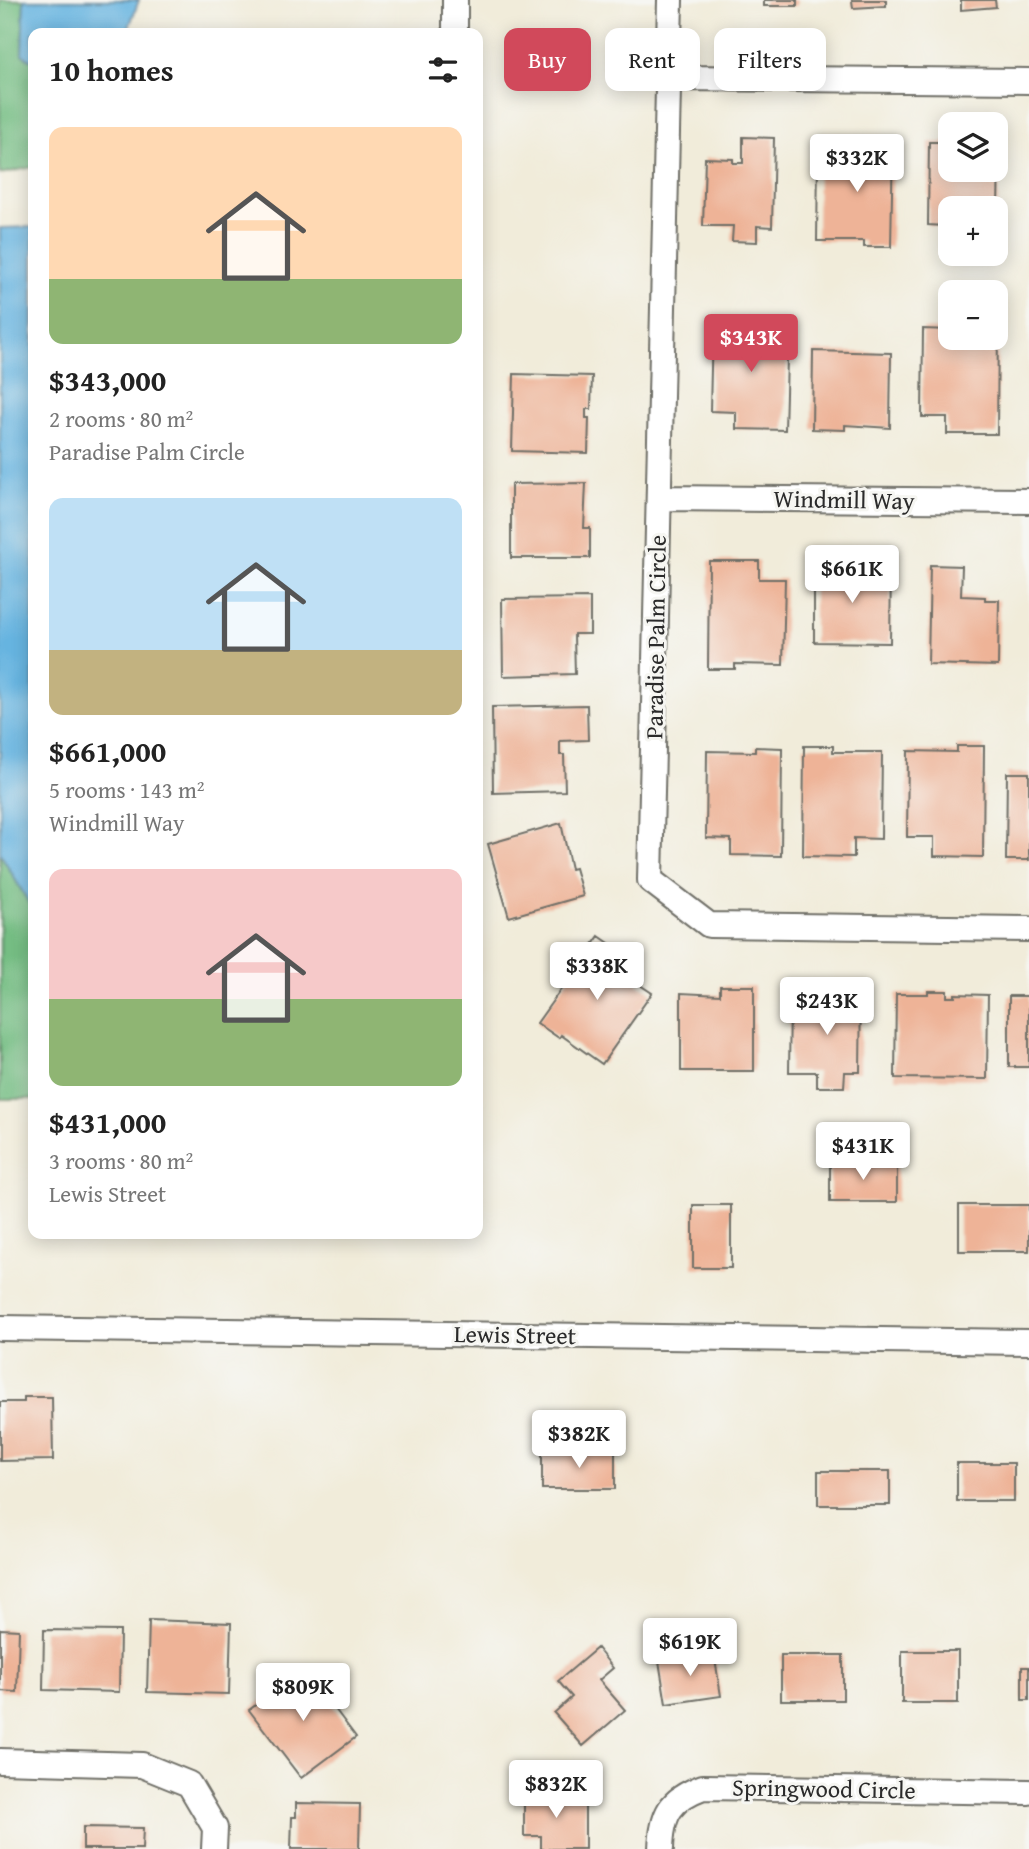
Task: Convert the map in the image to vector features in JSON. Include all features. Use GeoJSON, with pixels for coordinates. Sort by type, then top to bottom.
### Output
{"type":"FeatureCollection","features":[{"type":"Feature","properties":{"kind":"street"},"geometry":{"type":"LineString","coordinates":[[455,0],[455,28]]}},
{"type":"Feature","properties":{"kind":"street","name":"Paradise Palm Circle"},"geometry":{"type":"LineString","coordinates":[[669,28],[670,0]]}},
{"type":"Feature","properties":{"kind":"street"},"geometry":{"type":"LineString","coordinates":[[700,78],[1029,81]]}},
{"type":"Feature","properties":{"kind":"street","name":"Paradise Palm Circle"},"geometry":{"type":"LineString","coordinates":[[668,91],[650,880],[709,926],[1029,929]]}},
{"type":"Feature","properties":{"kind":"street","name":"Windmill Way"},"geometry":{"type":"LineString","coordinates":[[659,498],[1029,501]]}},
{"type":"Feature","properties":{"kind":"street","name":"Lewis Street"},"geometry":{"type":"LineString","coordinates":[[0,1328],[1029,1342]]}},
{"type":"Feature","properties":{"kind":"street"},"geometry":{"type":"LineString","coordinates":[[0,1761],[142,1765],[189,1784],[215,1828],[214,1849]]}},
{"type":"Feature","properties":{"kind":"street","name":"Springwood Circle"},"geometry":{"type":"LineString","coordinates":[[661,1849],[662,1826],[666,1813],[683,1794],[703,1787],[1029,1792]]}},
{"type":"Feature","properties":{"kind":"green space"},"geometry":{"type":"Polygon","coordinates":[[[0,0],[24,0],[22,53],[28,58],[28,168],[0,174],[0,0]]]}},
{"type":"Feature","properties":{"kind":"green space"},"geometry":{"type":"Polygon","coordinates":[[[0,853],[28,901],[28,1099],[0,1099],[0,853]]]}},
{"type":"Feature","properties":{"kind":"water"},"geometry":{"type":"Polygon","coordinates":[[[24,0],[139,0],[129,28],[28,28],[28,58],[22,54],[24,0]]]}},
{"type":"Feature","properties":{"kind":"water"},"geometry":{"type":"Polygon","coordinates":[[[28,227],[28,901],[0,853],[0,228],[28,227]]]}},
{"type":"Feature","properties":{"kind":"building"},"geometry":{"type":"Polygon","coordinates":[[[764,0],[797,0],[797,6],[764,6],[764,0]]]}},
{"type":"Feature","properties":{"kind":"building"},"geometry":{"type":"Polygon","coordinates":[[[852,0],[886,0],[886,6],[853,8],[852,0]]]}},
{"type":"Feature","properties":{"kind":"building"},"geometry":{"type":"Polygon","coordinates":[[[961,0],[995,0],[996,7],[961,10],[961,0]]]}},
{"type":"Feature","properties":{"kind":"building"},"geometry":{"type":"Polygon","coordinates":[[[743,137],[774,138],[772,227],[757,226],[757,242],[732,241],[733,226],[703,226],[705,158],[733,159],[733,163],[743,163],[743,137]]]}},
{"type":"Feature","properties":{"kind":"building"},"geometry":{"type":"Polygon","coordinates":[[[845,138],[893,139],[891,247],[864,247],[864,241],[817,241],[818,157],[844,157],[845,138]]]}},
{"type":"Feature","properties":{"kind":"building"},"geometry":{"type":"Polygon","coordinates":[[[929,142],[938,142],[938,182],[999,182],[998,196],[938,196],[938,226],[928,225],[929,142]]]}},
{"type":"Feature","properties":{"kind":"building"},"geometry":{"type":"Polygon","coordinates":[[[760,321],[788,322],[785,430],[736,429],[736,412],[710,411],[712,326],[760,327],[760,321]]]}},
{"type":"Feature","properties":{"kind":"building"},"geometry":{"type":"Polygon","coordinates":[[[923,329],[938,330],[938,350],[998,350],[997,434],[947,434],[947,417],[922,417],[923,329]]]}},
{"type":"Feature","properties":{"kind":"building"},"geometry":{"type":"Polygon","coordinates":[[[813,351],[891,353],[890,428],[845,425],[845,430],[812,429],[813,351]]]}},
{"type":"Feature","properties":{"kind":"building"},"geometry":{"type":"Polygon","coordinates":[[[514,374],[592,376],[591,409],[586,409],[586,418],[589,418],[588,453],[512,451],[514,374]]]}},
{"type":"Feature","properties":{"kind":"building"},"geometry":{"type":"Polygon","coordinates":[[[586,483],[584,528],[590,528],[590,558],[511,558],[511,484],[586,483]]]}},
{"type":"Feature","properties":{"kind":"building"},"geometry":{"type":"Polygon","coordinates":[[[709,561],[759,561],[759,579],[785,579],[783,665],[735,664],[735,669],[708,669],[709,561]]]}},
{"type":"Feature","properties":{"kind":"building"},"geometry":{"type":"Polygon","coordinates":[[[814,564],[847,565],[847,570],[891,568],[890,643],[814,642],[814,564]]]}},
{"type":"Feature","properties":{"kind":"building"},"geometry":{"type":"Polygon","coordinates":[[[930,565],[962,566],[961,596],[999,600],[998,666],[928,664],[930,565]]]}},
{"type":"Feature","properties":{"kind":"building"},"geometry":{"type":"Polygon","coordinates":[[[590,598],[590,634],[574,634],[575,674],[503,676],[502,599],[590,598]]]}},
{"type":"Feature","properties":{"kind":"building"},"geometry":{"type":"Polygon","coordinates":[[[587,705],[588,740],[560,741],[560,755],[564,755],[565,791],[493,793],[492,707],[587,705]]]}},
{"type":"Feature","properties":{"kind":"building"},"geometry":{"type":"Polygon","coordinates":[[[804,746],[833,746],[833,752],[882,752],[881,839],[854,838],[854,857],[803,856],[804,746]]]}},
{"type":"Feature","properties":{"kind":"building"},"geometry":{"type":"Polygon","coordinates":[[[957,746],[984,746],[983,857],[934,856],[934,837],[907,837],[908,751],[957,752],[957,746]]]}},
{"type":"Feature","properties":{"kind":"building"},"geometry":{"type":"Polygon","coordinates":[[[755,747],[782,748],[781,856],[731,855],[731,839],[706,838],[707,751],[755,752],[755,747]]]}},
{"type":"Feature","properties":{"kind":"building"},"geometry":{"type":"Polygon","coordinates":[[[1007,773],[1029,773],[1029,860],[1006,860],[1007,773]]]}},
{"type":"Feature","properties":{"kind":"building"},"geometry":{"type":"Polygon","coordinates":[[[561,823],[571,869],[575,868],[583,896],[509,917],[488,844],[561,823]]]}},
{"type":"Feature","properties":{"kind":"building"},"geometry":{"type":"Polygon","coordinates":[[[599,936],[638,963],[628,977],[652,993],[602,1064],[561,1035],[559,1038],[537,1023],[599,936]]]}},
{"type":"Feature","properties":{"kind":"building"},"geometry":{"type":"Polygon","coordinates":[[[720,986],[754,986],[754,1071],[681,1071],[681,993],[720,995],[720,986]]]}},
{"type":"Feature","properties":{"kind":"building"},"geometry":{"type":"Polygon","coordinates":[[[828,987],[861,987],[860,1072],[845,1072],[844,1087],[817,1087],[817,1072],[789,1072],[790,1006],[820,1004],[820,1007],[828,1007],[828,987]]]}},
{"type":"Feature","properties":{"kind":"building"},"geometry":{"type":"Polygon","coordinates":[[[928,991],[947,991],[947,997],[955,997],[955,994],[988,995],[987,1079],[895,1078],[896,994],[928,994],[928,991]]]}},
{"type":"Feature","properties":{"kind":"building"},"geometry":{"type":"Polygon","coordinates":[[[1009,996],[1029,996],[1029,1067],[1009,1067],[1009,996]]]}},
{"type":"Feature","properties":{"kind":"building"},"geometry":{"type":"Polygon","coordinates":[[[830,1162],[897,1162],[897,1202],[830,1202],[830,1162]]]}},
{"type":"Feature","properties":{"kind":"building"},"geometry":{"type":"Polygon","coordinates":[[[693,1205],[731,1205],[731,1268],[693,1268],[693,1205]]]}},
{"type":"Feature","properties":{"kind":"building"},"geometry":{"type":"Polygon","coordinates":[[[959,1205],[1029,1205],[1029,1251],[959,1251],[959,1205]]]}},
{"type":"Feature","properties":{"kind":"building"},"geometry":{"type":"Polygon","coordinates":[[[24,1397],[52,1397],[53,1460],[0,1461],[0,1402],[24,1402],[24,1397]]]}},
{"type":"Feature","properties":{"kind":"building"},"geometry":{"type":"Polygon","coordinates":[[[542,1450],[615,1450],[615,1489],[542,1489],[542,1450]]]}},
{"type":"Feature","properties":{"kind":"building"},"geometry":{"type":"Polygon","coordinates":[[[957,1463],[1014,1463],[1014,1501],[957,1501],[957,1463]]]}},
{"type":"Feature","properties":{"kind":"building"},"geometry":{"type":"Polygon","coordinates":[[[818,1471],[890,1471],[890,1505],[818,1505],[818,1471]]]}},
{"type":"Feature","properties":{"kind":"building"},"geometry":{"type":"Polygon","coordinates":[[[149,1620],[231,1623],[229,1694],[147,1692],[149,1620]]]}},
{"type":"Feature","properties":{"kind":"building"},"geometry":{"type":"Polygon","coordinates":[[[0,1629],[19,1630],[17,1692],[0,1691],[0,1629]]]}},
{"type":"Feature","properties":{"kind":"building"},"geometry":{"type":"Polygon","coordinates":[[[44,1630],[120,1631],[119,1692],[43,1690],[44,1630]]]}},
{"type":"Feature","properties":{"kind":"building"},"geometry":{"type":"Polygon","coordinates":[[[597,1648],[613,1668],[599,1680],[625,1710],[583,1746],[554,1713],[572,1697],[558,1681],[597,1648]]]}},
{"type":"Feature","properties":{"kind":"building"},"geometry":{"type":"Polygon","coordinates":[[[902,1651],[958,1651],[958,1703],[902,1703],[902,1651]]]}},
{"type":"Feature","properties":{"kind":"building"},"geometry":{"type":"Polygon","coordinates":[[[714,1653],[721,1696],[666,1704],[659,1661],[714,1653]]]}},
{"type":"Feature","properties":{"kind":"building"},"geometry":{"type":"Polygon","coordinates":[[[781,1655],[843,1655],[843,1700],[781,1700],[781,1655]]]}},
{"type":"Feature","properties":{"kind":"building"},"geometry":{"type":"Polygon","coordinates":[[[1022,1667],[1029,1667],[1029,1700],[1022,1700],[1022,1667]]]}},
{"type":"Feature","properties":{"kind":"building"},"geometry":{"type":"Polygon","coordinates":[[[305,1669],[356,1737],[301,1778],[249,1710],[305,1669]]]}},
{"type":"Feature","properties":{"kind":"building"},"geometry":{"type":"Polygon","coordinates":[[[524,1794],[585,1794],[585,1849],[541,1849],[541,1836],[524,1836],[524,1794]]]}},
{"type":"Feature","properties":{"kind":"building"},"geometry":{"type":"Polygon","coordinates":[[[296,1803],[360,1804],[359,1849],[291,1849],[292,1817],[296,1817],[296,1803]]]}},
{"type":"Feature","properties":{"kind":"building"},"geometry":{"type":"Polygon","coordinates":[[[83,1827],[143,1828],[142,1849],[83,1849],[83,1827]]]}}]}
